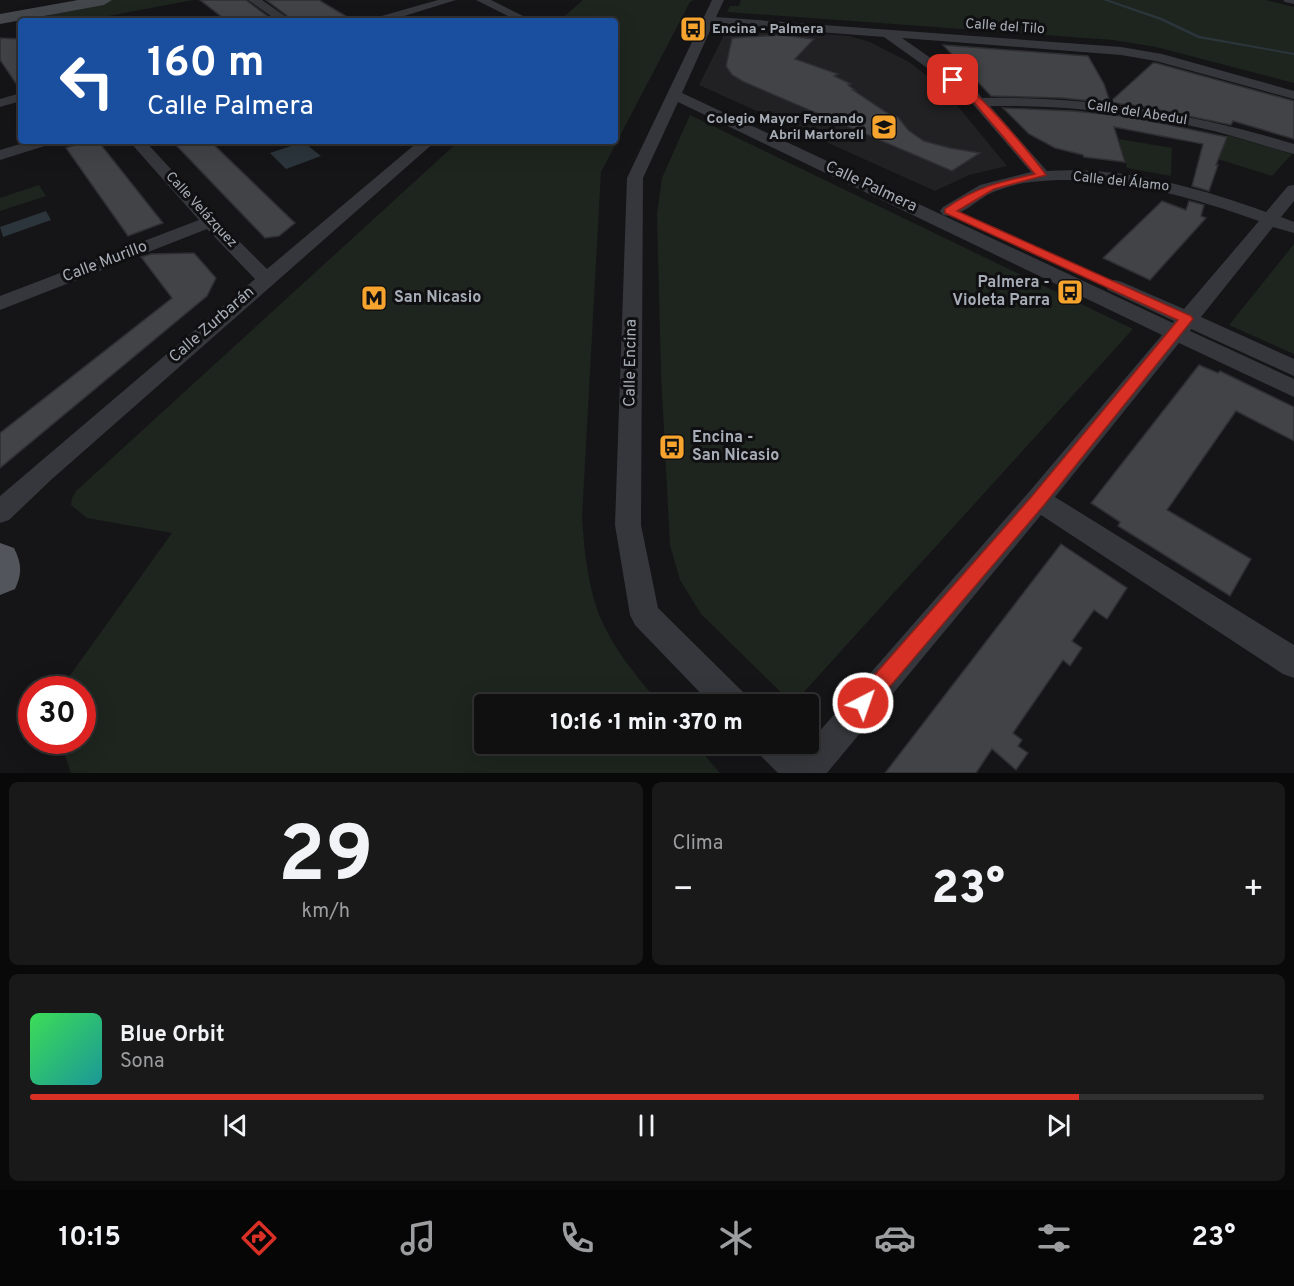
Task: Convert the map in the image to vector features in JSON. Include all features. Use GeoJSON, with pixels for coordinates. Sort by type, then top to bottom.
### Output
{"type":"FeatureCollection","features":[{"type":"Feature","properties":{"kind":"main road"},"geometry":{"type":"LineString","coordinates":[[0,14],[75,0]]}},
{"type":"Feature","properties":{"kind":"main road"},"geometry":{"type":"LineString","coordinates":[[0,19],[104,0]]}},
{"type":"Feature","properties":{"kind":"main road"},"geometry":{"type":"LineString","coordinates":[[0,561],[0,576]]}},
{"type":"Feature","properties":{"kind":"street"},"geometry":{"type":"LineString","coordinates":[[254,0],[281,18]]}},
{"type":"Feature","properties":{"kind":"street"},"geometry":{"type":"LineString","coordinates":[[386,18],[450,0]]}},
{"type":"Feature","properties":{"kind":"street"},"geometry":{"type":"LineString","coordinates":[[482,0],[521,18]]}},
{"type":"Feature","properties":{"kind":"street","name":"Calle Encina"},"geometry":{"type":"LineString","coordinates":[[718,0],[635,178],[628,525],[645,615],[723,694]]}},
{"type":"Feature","properties":{"kind":"street"},"geometry":{"type":"LineString","coordinates":[[1288,0],[1294,1]]}},
{"type":"Feature","properties":{"kind":"street"},"geometry":{"type":"LineString","coordinates":[[37,18],[52,9]]}},
{"type":"Feature","properties":{"kind":"street","name":"Calle del Tilo"},"geometry":{"type":"LineString","coordinates":[[708,20],[1136,53],[1294,95]]}},
{"type":"Feature","properties":{"kind":"street"},"geometry":{"type":"LineString","coordinates":[[889,34],[970,92],[1041,175]]}},
{"type":"Feature","properties":{"kind":"street","name":"Calle Palmera"},"geometry":{"type":"LineString","coordinates":[[676,91],[949,211],[1181,325],[1294,389]]}},
{"type":"Feature","properties":{"kind":"street","name":"Calle Palmera"},"geometry":{"type":"LineString","coordinates":[[676,91],[1181,325],[1294,368]]}},
{"type":"Feature","properties":{"kind":"street"},"geometry":{"type":"LineString","coordinates":[[0,103],[18,98]]}},
{"type":"Feature","properties":{"kind":"street","name":"Calle del Abedul"},"geometry":{"type":"LineString","coordinates":[[977,102],[1043,101],[1140,111],[1220,127],[1294,148]]}},
{"type":"Feature","properties":{"kind":"street"},"geometry":{"type":"LineString","coordinates":[[0,155],[36,144]]}},
{"type":"Feature","properties":{"kind":"street","name":"Calle Velázquez"},"geometry":{"type":"LineString","coordinates":[[140,144],[210,222],[266,279]]}},
{"type":"Feature","properties":{"kind":"street","name":"Calle Zurbarán"},"geometry":{"type":"LineString","coordinates":[[0,512],[266,279],[424,144]]}},
{"type":"Feature","properties":{"kind":"street","name":"Calle del Álamo"},"geometry":{"type":"LineString","coordinates":[[949,211],[966,199],[991,187],[1041,175],[1114,178],[1174,187],[1294,228]]}},
{"type":"Feature","properties":{"kind":"street"},"geometry":{"type":"LineString","coordinates":[[784,754],[804,773],[1038,500],[1294,190]]}},
{"type":"Feature","properties":{"kind":"street","name":"Calle Murillo"},"geometry":{"type":"LineString","coordinates":[[0,303],[210,222]]}},
{"type":"Feature","properties":{"kind":"street"},"geometry":{"type":"LineString","coordinates":[[1038,500],[1294,663]]}},
{"type":"Feature","properties":{"kind":"shaded area"},"geometry":{"type":"Polygon","coordinates":[[[114,0],[193,0],[98,18],[44,18],[54,12],[114,0]]]}},
{"type":"Feature","properties":{"kind":"shaded area"},"geometry":{"type":"Polygon","coordinates":[[[583,0],[694,0],[690,2],[618,140],[618,18],[562,18],[583,0]]]}},
{"type":"Feature","properties":{"kind":"shaded area"},"geometry":{"type":"Polygon","coordinates":[[[741,0],[1266,0],[1294,7],[1294,83],[1156,47],[1113,40],[727,12],[730,6],[739,6],[741,0]]]}},
{"type":"Feature","properties":{"kind":"shaded area","name":"Colegio Mayor Fernando Abril Martorell"},"geometry":{"type":"Polygon","coordinates":[[[728,27],[849,36],[870,42],[909,62],[943,88],[1007,166],[969,175],[935,191],[699,85],[728,27]]]}},
{"type":"Feature","properties":{"kind":"shaded area"},"geometry":{"type":"Polygon","coordinates":[[[690,115],[1133,329],[802,694],[783,694],[701,614],[680,580],[670,545],[661,374],[657,214],[662,178],[690,115]]]}},
{"type":"Feature","properties":{"kind":"shaded area"},"geometry":{"type":"Polygon","coordinates":[[[1227,135],[1292,154],[1272,176],[1218,159],[1227,135]]]}},
{"type":"Feature","properties":{"kind":"shaded area"},"geometry":{"type":"Polygon","coordinates":[[[1119,139],[1172,148],[1171,176],[1127,168],[1119,139]]]}},
{"type":"Feature","properties":{"kind":"shaded area"},"geometry":{"type":"Polygon","coordinates":[[[297,144],[306,144],[321,156],[286,169],[270,153],[297,144]]]}},
{"type":"Feature","properties":{"kind":"shaded area"},"geometry":{"type":"Polygon","coordinates":[[[456,144],[616,144],[601,172],[582,517],[588,575],[602,622],[624,660],[652,694],[474,694],[474,754],[704,754],[720,773],[71,773],[64,754],[96,754],[96,676],[70,676],[172,533],[87,518],[71,505],[76,491],[456,144]]]}},
{"type":"Feature","properties":{"kind":"shaded area"},"geometry":{"type":"Polygon","coordinates":[[[39,185],[46,196],[0,211],[0,198],[39,185]]]}},
{"type":"Feature","properties":{"kind":"shaded area"},"geometry":{"type":"Polygon","coordinates":[[[46,211],[51,220],[3,237],[0,227],[46,211]]]}},
{"type":"Feature","properties":{"kind":"shaded area"},"geometry":{"type":"Polygon","coordinates":[[[1294,244],[1294,354],[1229,325],[1294,244]]]}},
{"type":"Feature","properties":{"kind":"building"},"geometry":{"type":"Polygon","coordinates":[[[200,0],[246,0],[270,18],[223,18],[200,0]]]}},
{"type":"Feature","properties":{"kind":"building"},"geometry":{"type":"Polygon","coordinates":[[[266,0],[319,0],[349,18],[290,18],[266,0]]]}},
{"type":"Feature","properties":{"kind":"building"},"geometry":{"type":"Polygon","coordinates":[[[780,35],[814,39],[795,59],[838,74],[834,76],[851,84],[848,85],[855,90],[853,90],[892,116],[898,117],[908,130],[924,141],[980,153],[952,171],[732,75],[726,66],[732,38],[780,35]]]}},
{"type":"Feature","properties":{"kind":"building"},"geometry":{"type":"Polygon","coordinates":[[[0,38],[18,39],[18,87],[0,60],[0,38]]]}},
{"type":"Feature","properties":{"kind":"building"},"geometry":{"type":"Polygon","coordinates":[[[943,45],[1088,56],[1104,84],[1110,102],[1153,63],[1156,63],[1294,101],[1294,139],[1233,121],[1231,125],[1140,106],[1062,98],[991,96],[943,45]]]}},
{"type":"Feature","properties":{"kind":"building"},"geometry":{"type":"Polygon","coordinates":[[[1003,108],[1074,111],[1131,117],[1227,137],[1209,191],[1192,186],[1203,144],[1114,127],[1125,162],[1084,157],[1055,148],[1029,134],[1003,108]]]}},
{"type":"Feature","properties":{"kind":"building"},"geometry":{"type":"Polygon","coordinates":[[[79,144],[100,144],[163,223],[128,236],[66,148],[79,144]]]}},
{"type":"Feature","properties":{"kind":"building"},"geometry":{"type":"Polygon","coordinates":[[[175,144],[213,144],[295,223],[279,236],[265,238],[175,144]]]}},
{"type":"Feature","properties":{"kind":"building"},"geometry":{"type":"Polygon","coordinates":[[[1162,201],[1186,210],[1189,201],[1204,205],[1201,216],[1206,218],[1150,280],[1103,258],[1162,201]]]}},
{"type":"Feature","properties":{"kind":"building"},"geometry":{"type":"Polygon","coordinates":[[[194,253],[216,278],[207,296],[0,468],[0,433],[172,298],[141,257],[151,254],[194,253]]]}},
{"type":"Feature","properties":{"kind":"building"},"geometry":{"type":"Polygon","coordinates":[[[1199,365],[1218,373],[1220,371],[1294,407],[1294,441],[1236,411],[1167,510],[1251,559],[1230,596],[1118,526],[1120,522],[1091,503],[1199,365]]]}},
{"type":"Feature","properties":{"kind":"building"},"geometry":{"type":"Polygon","coordinates":[[[1061,544],[1127,588],[1107,619],[1094,610],[1072,641],[1082,648],[1070,666],[1063,660],[1013,733],[1022,740],[1018,746],[1028,753],[1016,770],[992,749],[976,773],[885,773],[1061,544]]]}},
{"type":"Feature","properties":{"kind":"waterway"},"geometry":{"type":"LineString","coordinates":[[1105,0],[1161,19],[1199,37],[1294,54]]}},
{"type":"Feature","properties":{"kind":"place","name":"Encina - Palmera"},"geometry":{"type":"Point","coordinates":[693,29]}},
{"type":"Feature","properties":{"kind":"place","name":"Colegio Mayor Fernando Abril Martorell"},"geometry":{"type":"Point","coordinates":[884,127]}},
{"type":"Feature","properties":{"kind":"place","name":"Palmera - Violeta Parra"},"geometry":{"type":"Point","coordinates":[1070,292]}},
{"type":"Feature","properties":{"kind":"place","name":"San Nicasio"},"geometry":{"type":"Point","coordinates":[374,298]}},
{"type":"Feature","properties":{"kind":"place","name":"Encina - San Nicasio"},"geometry":{"type":"Point","coordinates":[672,447]}},
{"type":"Feature","properties":{"kind":"route"},"geometry":{"type":"LineString","coordinates":[[863,703],[1038,500],[1186,319],[949,211],[966,199],[991,187],[1041,175],[970,92],[953,80]]}}]}
